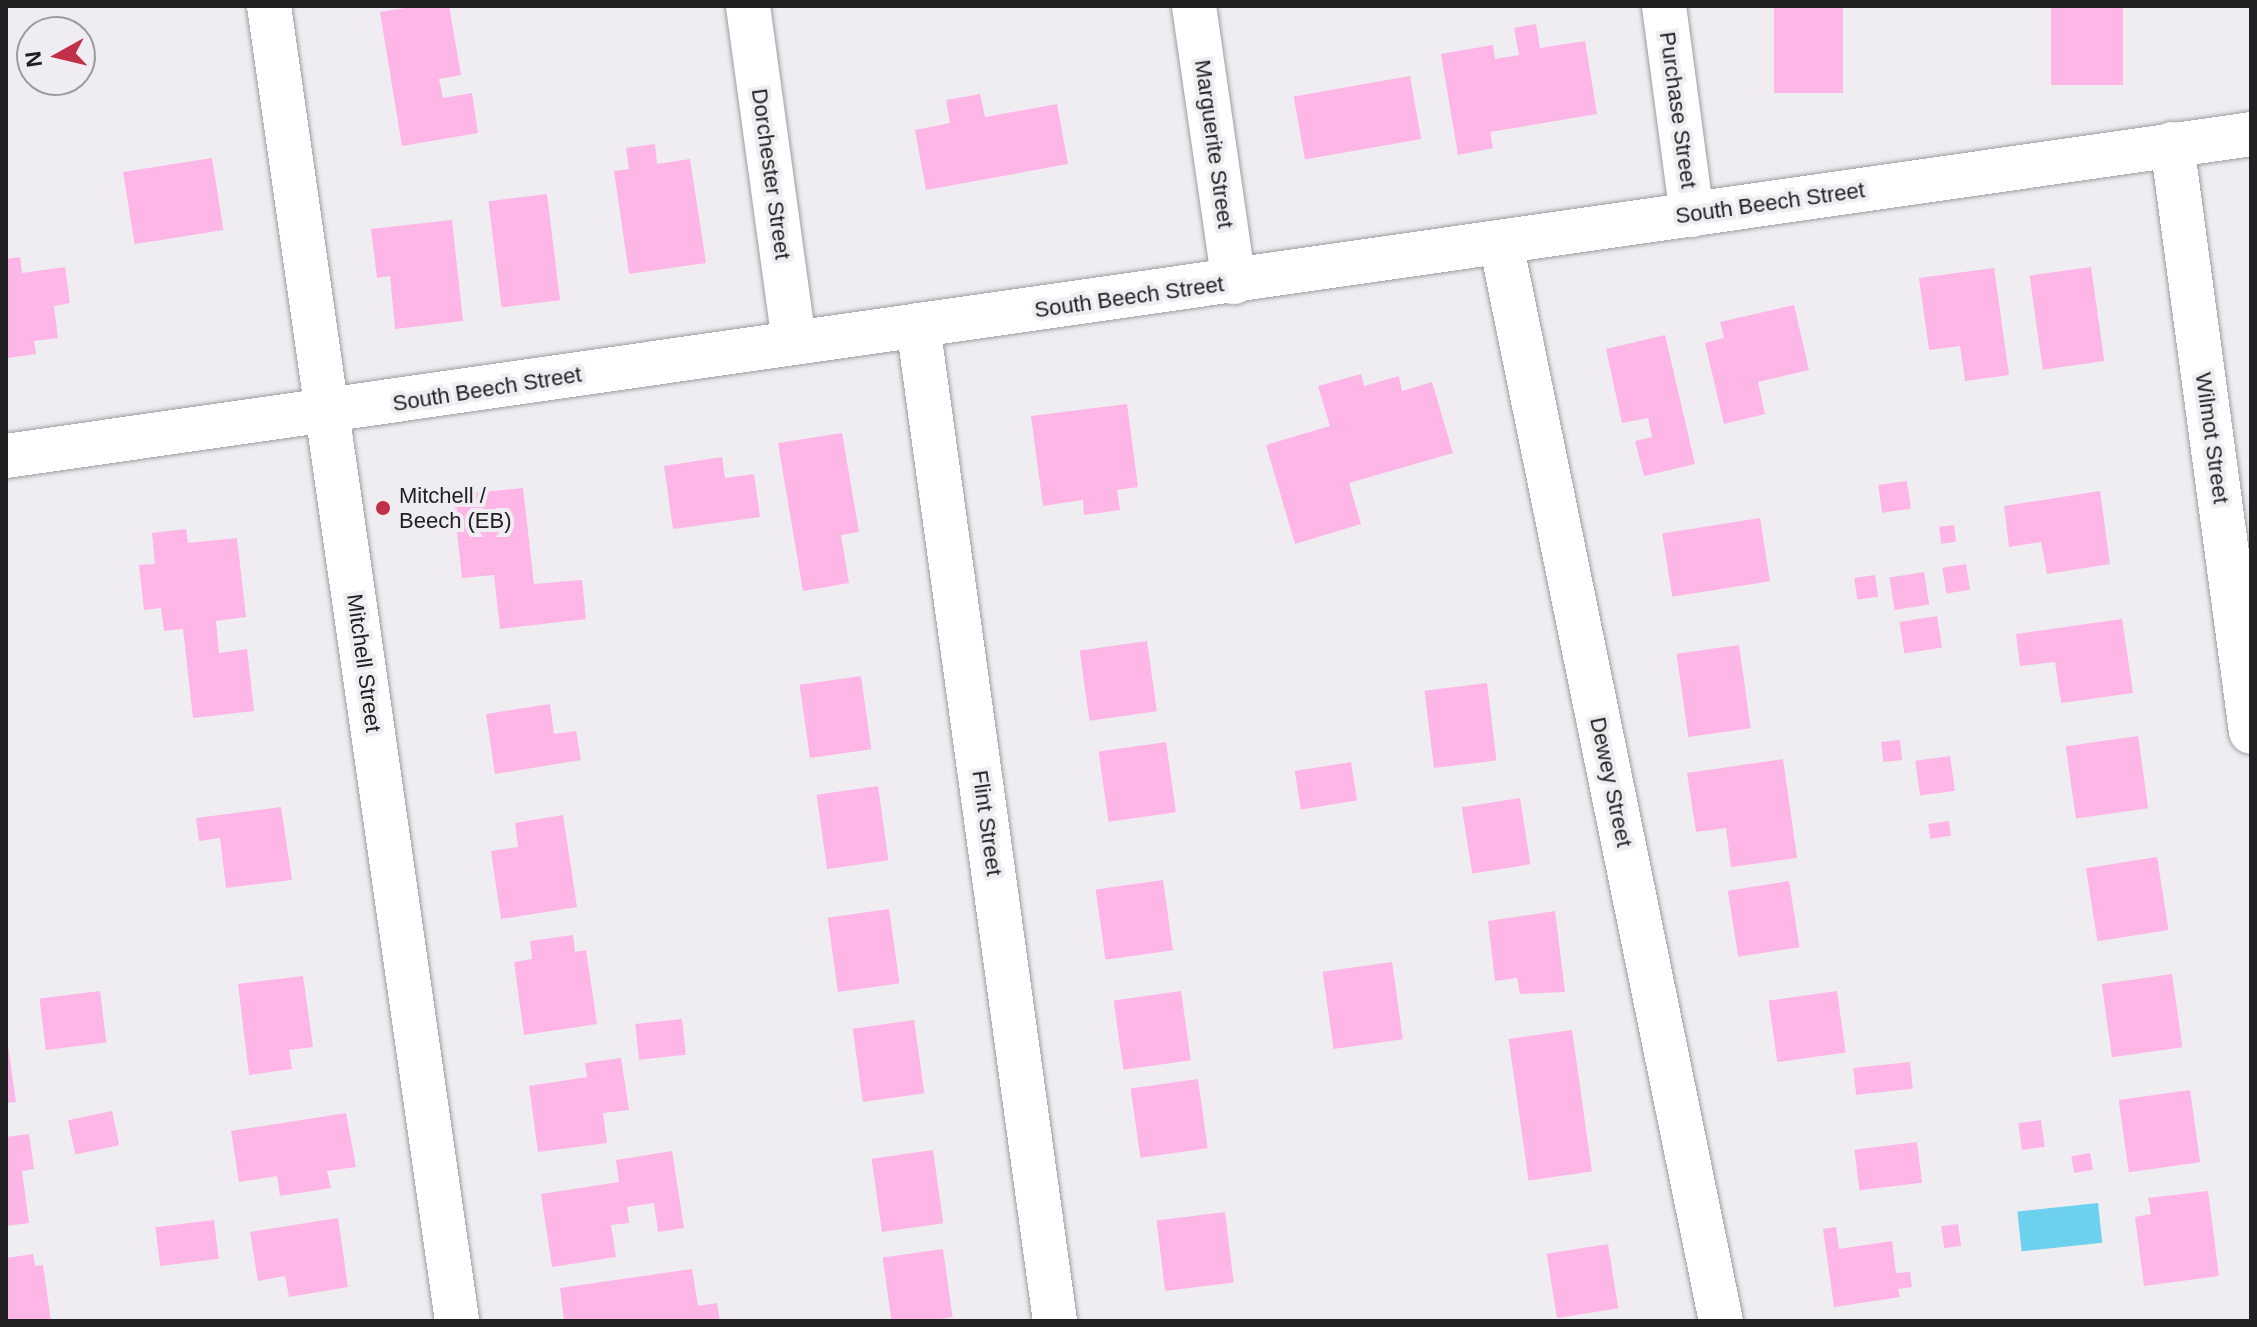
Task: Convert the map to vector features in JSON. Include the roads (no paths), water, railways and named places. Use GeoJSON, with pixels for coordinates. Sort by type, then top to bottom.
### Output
{"type":"FeatureCollection","features":[{"type":"Feature","properties":{"kind":"street","name":"Mitchell Street"},"geometry":{"type":"LineString","coordinates":[[269,6],[457,1321]]}},
{"type":"Feature","properties":{"kind":"street","name":"Dorchester Street"},"geometry":{"type":"LineString","coordinates":[[748,6],[794,341]]}},
{"type":"Feature","properties":{"kind":"street","name":"Marguerite Street"},"geometry":{"type":"LineString","coordinates":[[1194,6],[1234,282]]}},
{"type":"Feature","properties":{"kind":"street","name":"Purchase Street"},"geometry":{"type":"LineString","coordinates":[[1664,6],[1692,215]]}},
{"type":"Feature","properties":{"kind":"street","name":"South Beech Street"},"geometry":{"type":"LineString","coordinates":[[6,456],[327,413],[794,341],[1234,282],[2251,134]]}},
{"type":"Feature","properties":{"kind":"street","name":"Wilmot Street"},"geometry":{"type":"LineString","coordinates":[[2172,144],[2251,732]]}},
{"type":"Feature","properties":{"kind":"street","name":"Dewey Street"},"geometry":{"type":"LineString","coordinates":[[1501,243],[1721,1321]]}},
{"type":"Feature","properties":{"kind":"street","name":"Flint Street"},"geometry":{"type":"LineString","coordinates":[[918,325],[1055,1321]]}},
{"type":"Feature","properties":{"kind":"water"},"geometry":{"type":"Polygon","coordinates":[[[2098,1203],[2102,1243],[2022,1251],[2017,1211],[2098,1203]]]}},
{"type":"Feature","properties":{"kind":"place","name":"Mitchell / Beech (EB)"},"geometry":{"type":"Point","coordinates":[383,508]}}]}
